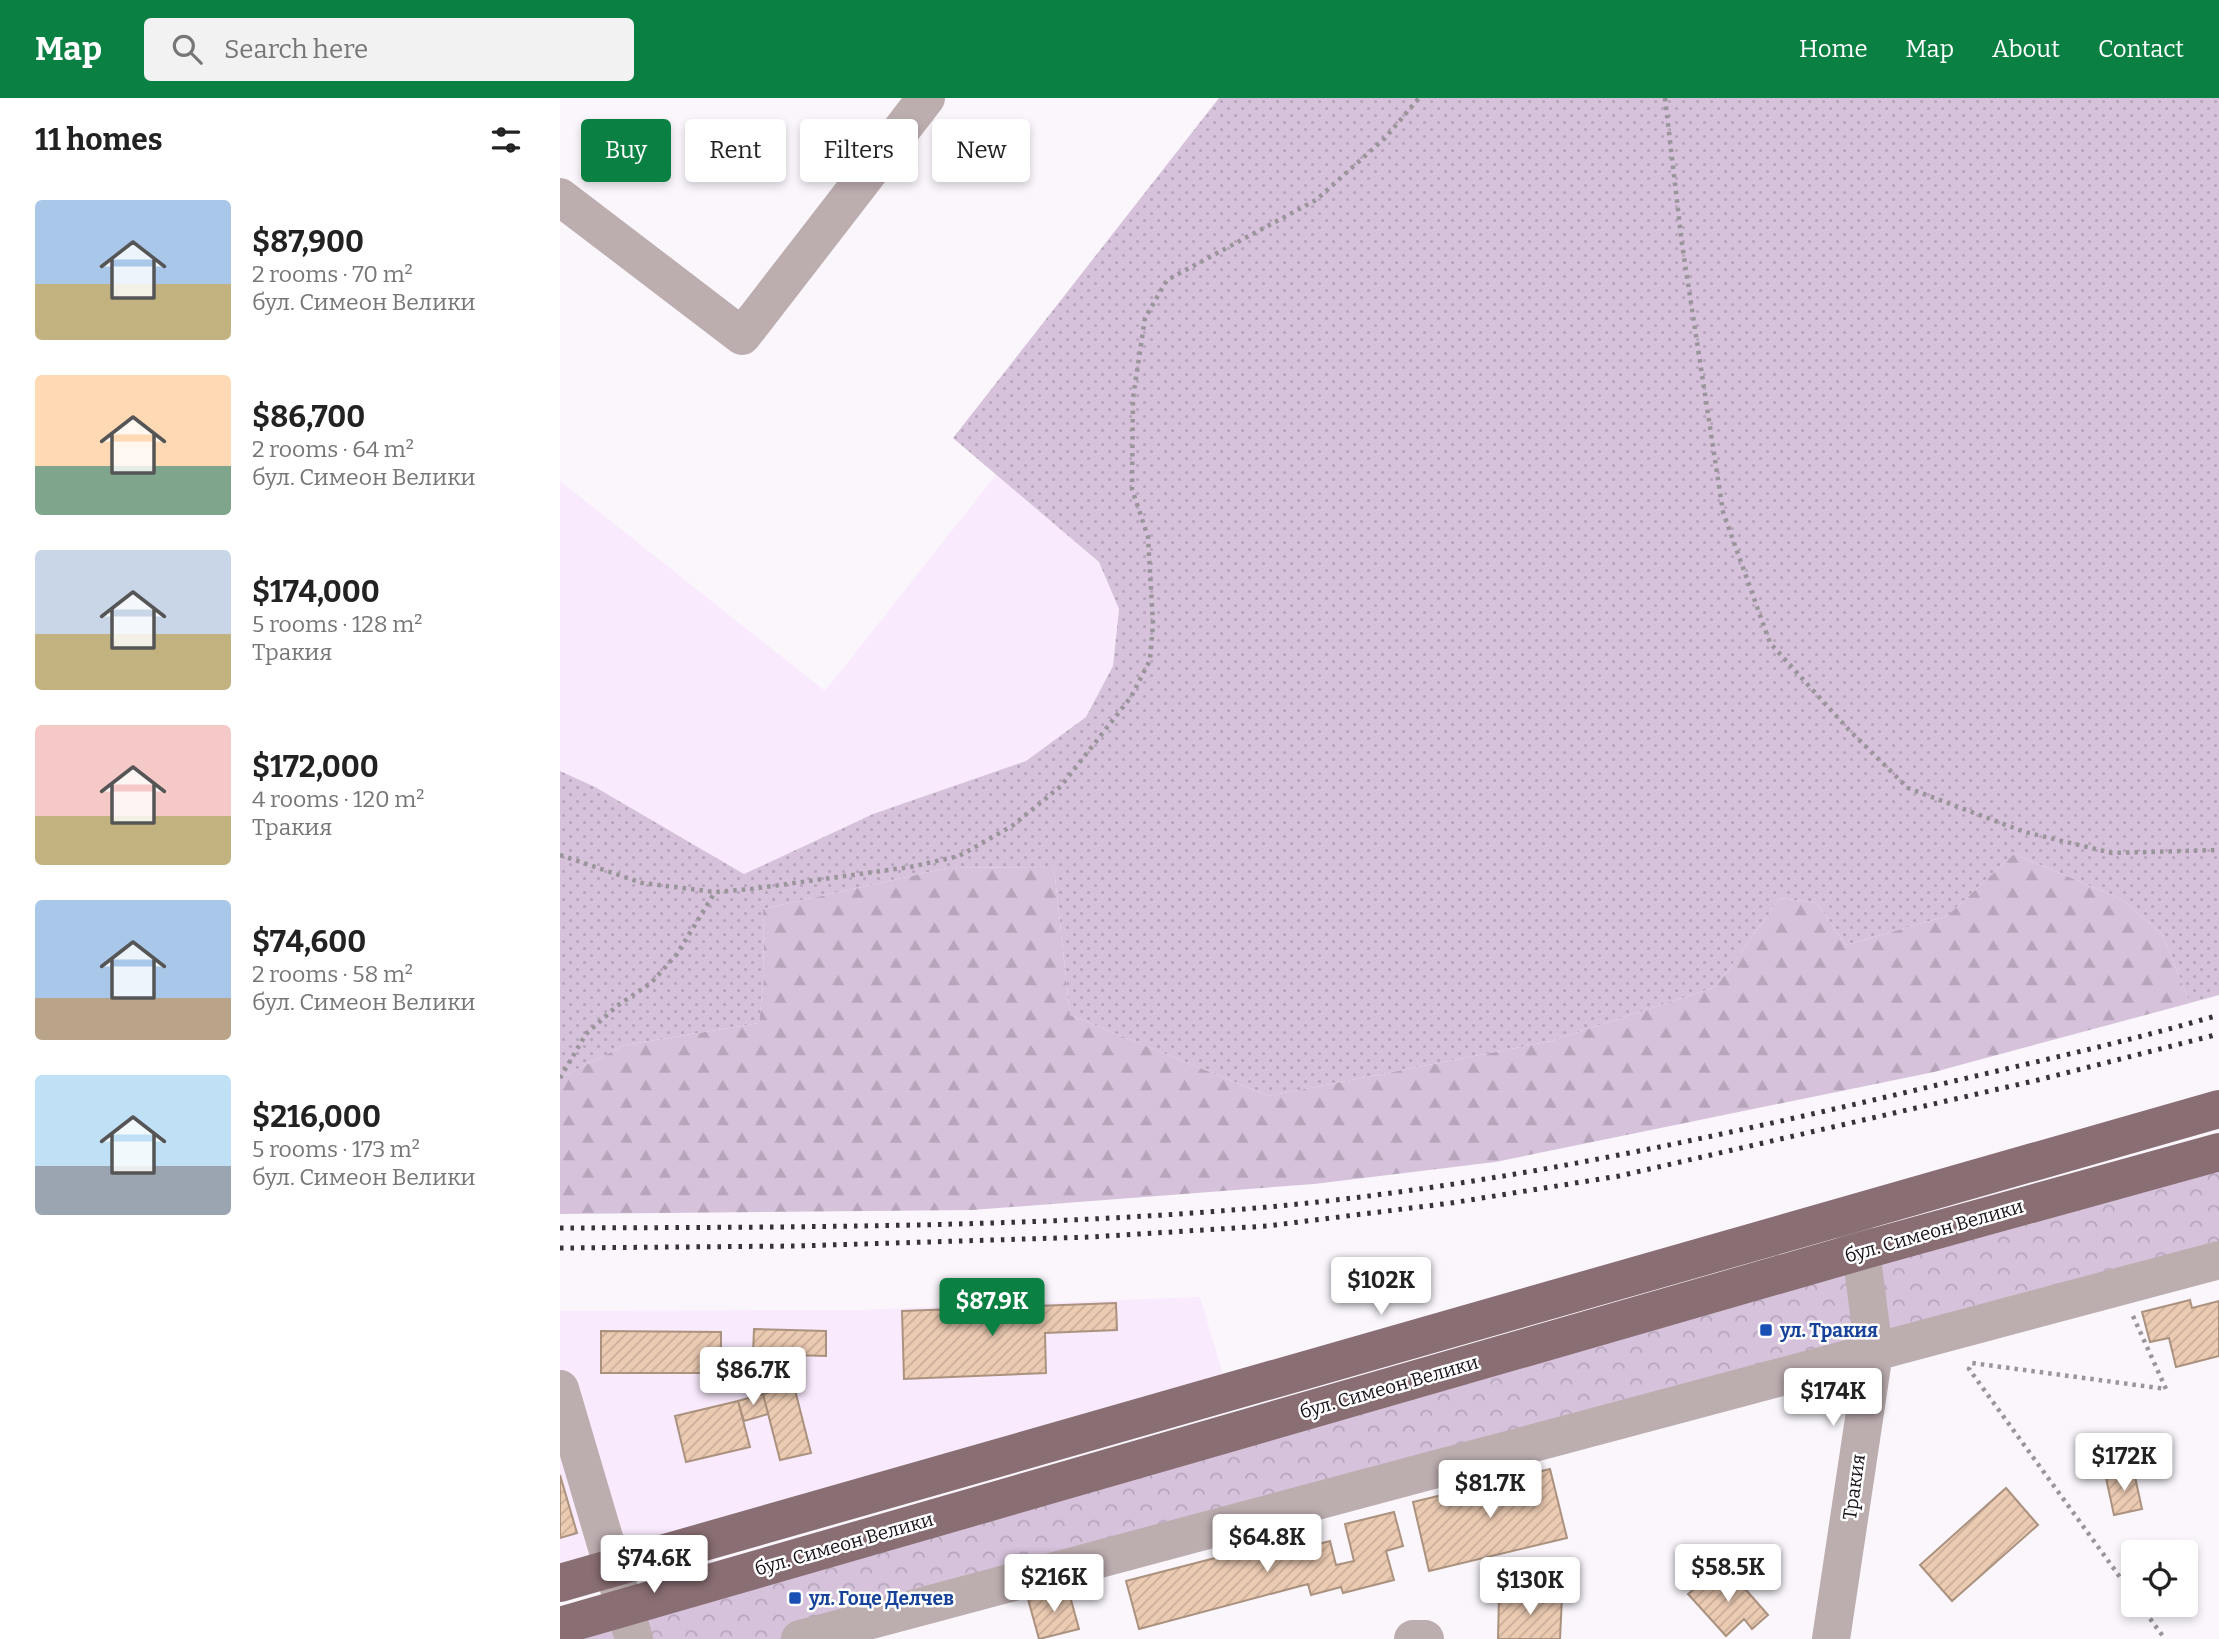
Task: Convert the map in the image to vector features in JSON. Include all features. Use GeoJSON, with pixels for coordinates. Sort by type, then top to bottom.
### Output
{"type":"FeatureCollection","features":[{"type":"Feature","properties":{"kind":"main road","name":"бул. Симеон Велики"},"geometry":{"type":"LineString","coordinates":[[560,1583],[1847,1213],[2219,1109]]}},
{"type":"Feature","properties":{"kind":"main road","name":"бул. Симеон Велики"},"geometry":{"type":"LineString","coordinates":[[560,1626],[630,1623],[1861,1251],[2219,1152]]}},
{"type":"Feature","properties":{"kind":"street"},"geometry":{"type":"LineString","coordinates":[[560,197],[742,336],[926,98]]}},
{"type":"Feature","properties":{"kind":"street","name":"Тракия"},"geometry":{"type":"LineString","coordinates":[[1831,1639],[1874,1352],[1861,1251],[1847,1213]]}},
{"type":"Feature","properties":{"kind":"street"},"geometry":{"type":"LineString","coordinates":[[800,1639],[2219,1260]]}},
{"type":"Feature","properties":{"kind":"street"},"geometry":{"type":"LineString","coordinates":[[560,1389],[630,1623]]}},
{"type":"Feature","properties":{"kind":"street"},"geometry":{"type":"LineString","coordinates":[[1413,1639],[1424,1639]]}},
{"type":"Feature","properties":{"kind":"path"},"geometry":{"type":"LineString","coordinates":[[560,855],[642,883],[715,892],[910,867],[959,856],[1012,826],[1061,786],[1131,697],[1150,660],[1153,624],[1148,537],[1132,489],[1133,398],[1145,318],[1167,280],[1316,200],[1385,138],[1419,98]]}},
{"type":"Feature","properties":{"kind":"path"},"geometry":{"type":"LineString","coordinates":[[1665,98],[1682,244],[1723,512],[1770,643],[1849,730],[1908,788],[2025,832],[2112,853],[2219,850]]}},
{"type":"Feature","properties":{"kind":"path"},"geometry":{"type":"LineString","coordinates":[[560,1078],[586,1034],[617,1006],[651,983],[677,954],[715,892]]}},
{"type":"Feature","properties":{"kind":"path"},"geometry":{"type":"LineString","coordinates":[[2120,1287],[2166,1389],[1972,1363],[1969,1369],[2121,1578]]}},
{"type":"Feature","properties":{"kind":"path"},"geometry":{"type":"LineString","coordinates":[[2149,1617],[2165,1639]]}},
{"type":"Feature","properties":{"kind":"shaded area"},"geometry":{"type":"Polygon","coordinates":[[[996,475],[1099,562],[1119,609],[1113,666],[1086,717],[1026,761],[873,814],[744,874],[595,787],[560,771],[560,481],[825,691],[996,475]]]}},
{"type":"Feature","properties":{"kind":"shaded area"},"geometry":{"type":"Polygon","coordinates":[[[1200,1297],[1228,1392],[560,1583],[560,1311],[858,1310],[1200,1297]]]}},
{"type":"Feature","properties":{"kind":"green space"},"geometry":{"type":"Polygon","coordinates":[[[1219,98],[2219,98],[2219,995],[2190,1003],[2162,934],[2121,899],[2014,854],[1947,916],[1846,945],[1817,903],[1780,898],[1716,987],[1551,1041],[1269,1096],[1070,1015],[1054,867],[947,868],[763,909],[764,977],[759,1023],[625,1045],[560,1078],[560,771],[595,787],[744,874],[873,814],[1026,761],[1086,717],[1113,666],[1119,609],[1099,562],[953,438],[1219,98]]]}},
{"type":"Feature","properties":{"kind":"green space"},"geometry":{"type":"Polygon","coordinates":[[[2014,854],[2121,899],[2162,934],[2190,1003],[1934,1072],[1495,1162],[1314,1184],[972,1210],[560,1214],[560,1078],[625,1045],[759,1023],[764,977],[763,909],[947,868],[1054,867],[1070,1015],[1269,1096],[1551,1041],[1716,987],[1780,898],[1817,903],[1846,945],[1947,916],[2014,854]]]}},
{"type":"Feature","properties":{"kind":"green space"},"geometry":{"type":"Polygon","coordinates":[[[2219,1152],[2219,1260],[800,1639],[560,1639],[2219,1152]]]}},
{"type":"Feature","properties":{"kind":"building"},"geometry":{"type":"Polygon","coordinates":[[[2190,1300],[2192,1308],[2219,1301],[2219,1356],[2176,1367],[2169,1338],[2150,1342],[2142,1312],[2190,1300]]]}},
{"type":"Feature","properties":{"kind":"building"},"geometry":{"type":"Polygon","coordinates":[[[1116,1303],[1117,1330],[1045,1333],[1046,1373],[904,1379],[902,1311],[1116,1303]]]}},
{"type":"Feature","properties":{"kind":"building"},"geometry":{"type":"Polygon","coordinates":[[[754,1329],[826,1331],[826,1356],[753,1354],[754,1329]]]}},
{"type":"Feature","properties":{"kind":"building"},"geometry":{"type":"Polygon","coordinates":[[[601,1331],[721,1332],[721,1373],[601,1373],[601,1331]]]}},
{"type":"Feature","properties":{"kind":"building"},"geometry":{"type":"Polygon","coordinates":[[[794,1386],[811,1453],[780,1460],[763,1394],[794,1386]]]}},
{"type":"Feature","properties":{"kind":"building"},"geometry":{"type":"Polygon","coordinates":[[[763,1394],[768,1414],[744,1421],[738,1401],[763,1394]]]}},
{"type":"Feature","properties":{"kind":"building"},"geometry":{"type":"Polygon","coordinates":[[[738,1401],[750,1447],[686,1462],[675,1416],[738,1401]]]}},
{"type":"Feature","properties":{"kind":"building"},"geometry":{"type":"Polygon","coordinates":[[[1550,1469],[1567,1538],[1429,1571],[1413,1502],[1550,1469]]]}},
{"type":"Feature","properties":{"kind":"building"},"geometry":{"type":"Polygon","coordinates":[[[2134,1472],[2142,1509],[2114,1515],[2106,1478],[2134,1472]]]}},
{"type":"Feature","properties":{"kind":"building"},"geometry":{"type":"Polygon","coordinates":[[[560,1475],[577,1533],[560,1538],[560,1475]]]}},
{"type":"Feature","properties":{"kind":"building"},"geometry":{"type":"Polygon","coordinates":[[[2006,1488],[2038,1525],[1952,1601],[1920,1565],[2006,1488]]]}},
{"type":"Feature","properties":{"kind":"building"},"geometry":{"type":"Polygon","coordinates":[[[1394,1512],[1403,1546],[1386,1551],[1394,1580],[1343,1593],[1341,1587],[1311,1595],[1308,1584],[1139,1629],[1126,1581],[1293,1538],[1296,1550],[1330,1541],[1336,1565],[1354,1561],[1345,1524],[1394,1512]]]}},
{"type":"Feature","properties":{"kind":"building"},"geometry":{"type":"Polygon","coordinates":[[[1733,1575],[1768,1615],[1752,1629],[1744,1619],[1726,1636],[1688,1594],[1708,1577],[1718,1588],[1733,1575]]]}},
{"type":"Feature","properties":{"kind":"building"},"geometry":{"type":"Polygon","coordinates":[[[1068,1589],[1079,1629],[1039,1639],[1028,1599],[1068,1589]]]}},
{"type":"Feature","properties":{"kind":"building"},"geometry":{"type":"Polygon","coordinates":[[[1499,1595],[1562,1597],[1560,1639],[1498,1639],[1499,1595]]]}},
{"type":"Feature","properties":{"kind":"railway"},"geometry":{"type":"LineString","coordinates":[[560,1228],[1003,1223],[1180,1214],[1350,1198],[1513,1174],[1675,1144],[2144,1036],[2219,1015]]}},
{"type":"Feature","properties":{"kind":"railway"},"geometry":{"type":"LineString","coordinates":[[560,1248],[796,1246],[1091,1237],[1267,1226],[1451,1203],[1619,1176],[2038,1080],[2219,1034]]}},
{"type":"Feature","properties":{"kind":"place","name":"ул. Тракия"},"geometry":{"type":"Point","coordinates":[1766,1330]}},
{"type":"Feature","properties":{"kind":"place","name":"ул. Гоце Делчев"},"geometry":{"type":"Point","coordinates":[795,1598]}}]}
